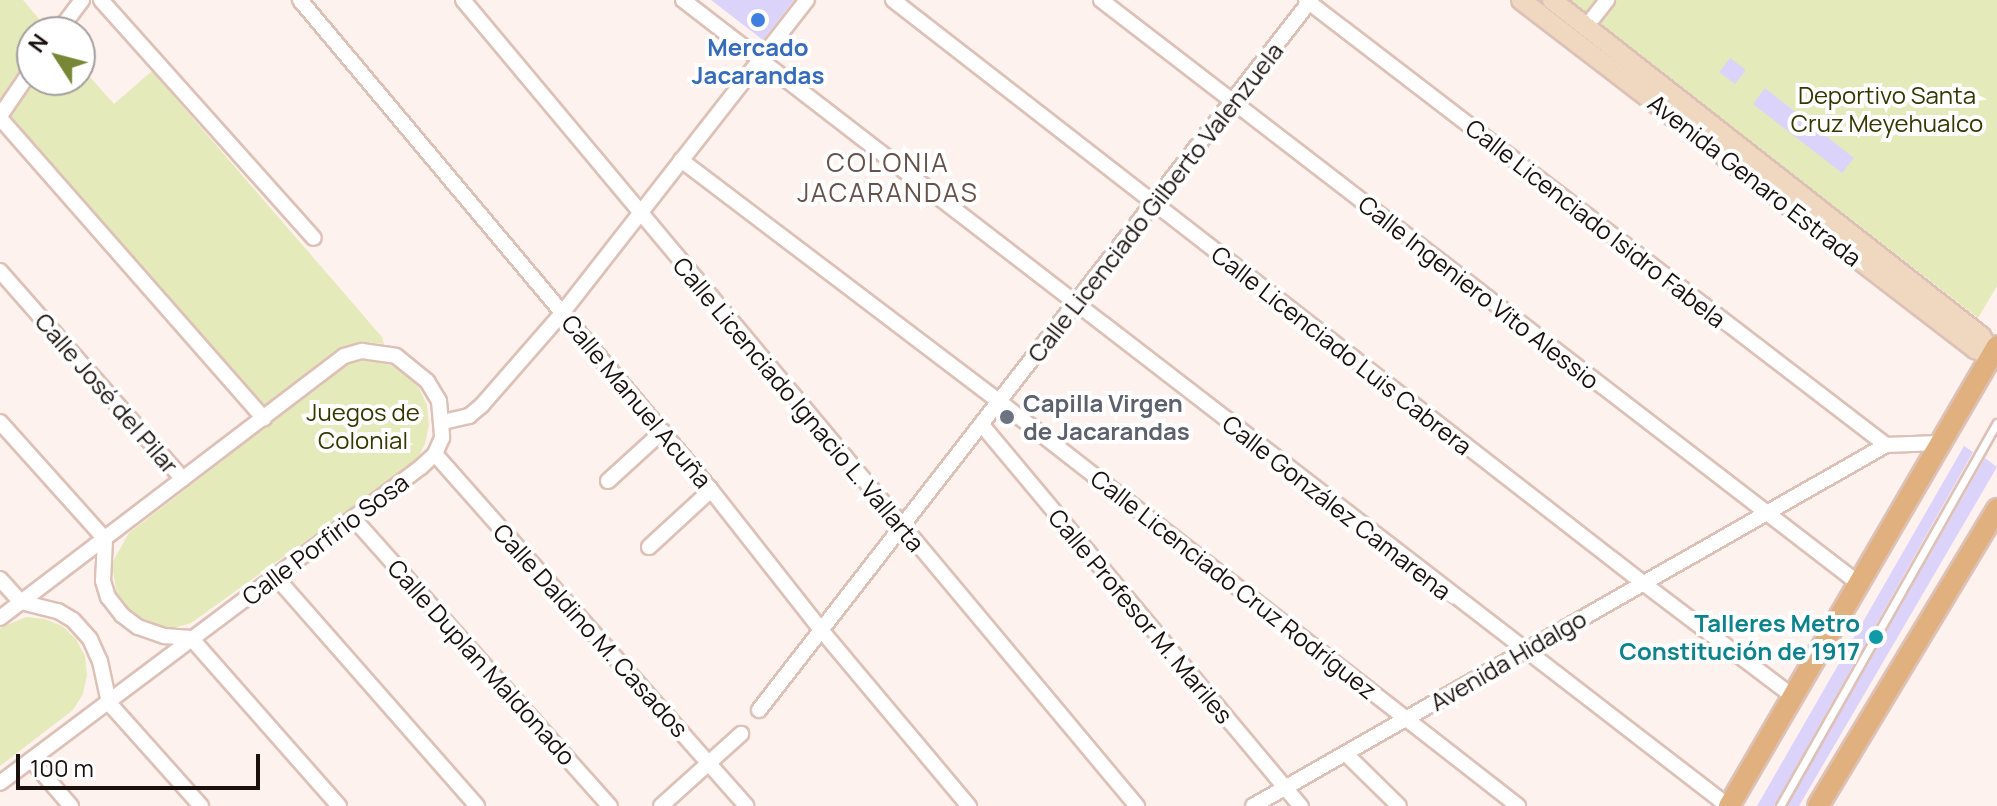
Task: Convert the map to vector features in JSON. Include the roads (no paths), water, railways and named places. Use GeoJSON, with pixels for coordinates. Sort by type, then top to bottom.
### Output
{"type":"FeatureCollection","features":[{"type":"Feature","properties":{"kind":"main road"},"geometry":{"type":"LineString","coordinates":[[1728,806],[1794,697],[1938,443],[1996,350]]}},
{"type":"Feature","properties":{"kind":"main road"},"geometry":{"type":"LineString","coordinates":[[1818,806],[1997,509]]}},
{"type":"Feature","properties":{"kind":"street"},"geometry":{"type":"LineString","coordinates":[[101,0],[314,238]]}},
{"type":"Feature","properties":{"kind":"street","name":"Calle Manuel Acuña"},"geometry":{"type":"LineString","coordinates":[[300,0],[663,431],[822,631],[969,806]]}},
{"type":"Feature","properties":{"kind":"street","name":"Calle González Camarena"},"geometry":{"type":"LineString","coordinates":[[683,0],[1524,652],[1728,806]]}},
{"type":"Feature","properties":{"kind":"street"},"geometry":{"type":"LineString","coordinates":[[443,422],[469,416],[482,405],[563,312],[807,0]]}},
{"type":"Feature","properties":{"kind":"street","name":"Calle Licenciado Luis Cabrera"},"geometry":{"type":"LineString","coordinates":[[893,0],[1794,697]]}},
{"type":"Feature","properties":{"kind":"street","name":"Calle Ingeniero Vito Alessio"},"geometry":{"type":"LineString","coordinates":[[1101,0],[1858,583]]}},
{"type":"Feature","properties":{"kind":"street","name":"Avenida Genaro Estrada"},"geometry":{"type":"LineString","coordinates":[[1521,0],[1975,349],[1996,350]]}},
{"type":"Feature","properties":{"kind":"street","name":"Avenida Genaro Estrada"},"geometry":{"type":"LineString","coordinates":[[1552,0],[1996,350]]}},
{"type":"Feature","properties":{"kind":"street"},"geometry":{"type":"LineString","coordinates":[[1593,18],[1607,0]]}},
{"type":"Feature","properties":{"kind":"street","name":"Calle Licenciado Ignacio L. Vallarta"},"geometry":{"type":"LineString","coordinates":[[465,1],[1137,806]]}},
{"type":"Feature","properties":{"kind":"street","name":"Calle Licenciado Gilberto Valenzuela"},"geometry":{"type":"LineString","coordinates":[[759,710],[1309,1]]}},
{"type":"Feature","properties":{"kind":"street","name":"Calle Licenciado Isidro Fabela"},"geometry":{"type":"LineString","coordinates":[[1309,1],[1886,445]]}},
{"type":"Feature","properties":{"kind":"street"},"geometry":{"type":"LineString","coordinates":[[16,93],[0,117],[264,418]]}},
{"type":"Feature","properties":{"kind":"street","name":"Calle Licenciado Cruz Rodríguez"},"geometry":{"type":"LineString","coordinates":[[681,160],[1000,402],[1518,806]]}},
{"type":"Feature","properties":{"kind":"street","name":"Calle José del Pilar"},"geometry":{"type":"LineString","coordinates":[[0,271],[183,479]]}},
{"type":"Feature","properties":{"kind":"street"},"geometry":{"type":"LineString","coordinates":[[0,618],[344,356],[362,351],[381,352],[412,366],[427,381],[439,401],[443,422],[442,438],[435,454]]}},
{"type":"Feature","properties":{"kind":"street"},"geometry":{"type":"LineString","coordinates":[[0,422],[105,539],[103,581],[108,597],[122,615],[138,627],[164,636],[191,638],[339,806]]}},
{"type":"Feature","properties":{"kind":"street","name":"Calle Profesor M. Mariles"},"geometry":{"type":"LineString","coordinates":[[982,425],[1301,806]]}},
{"type":"Feature","properties":{"kind":"street"},"geometry":{"type":"LineString","coordinates":[[608,481],[663,431]]}},
{"type":"Feature","properties":{"kind":"street","name":"Avenida Hidalgo"},"geometry":{"type":"LineString","coordinates":[[1253,806],[1886,445],[1938,443]]}},
{"type":"Feature","properties":{"kind":"street","name":"Calle Porfirio Sosa"},"geometry":{"type":"LineString","coordinates":[[0,783],[435,454]]}},
{"type":"Feature","properties":{"kind":"street","name":"Calle Daldino M. Casados"},"geometry":{"type":"LineString","coordinates":[[435,454],[746,806]]}},
{"type":"Feature","properties":{"kind":"street"},"geometry":{"type":"LineString","coordinates":[[649,547],[711,490]]}},
{"type":"Feature","properties":{"kind":"street","name":"Calle Duplan Maldonado"},"geometry":{"type":"LineString","coordinates":[[353,518],[610,806]]}},
{"type":"Feature","properties":{"kind":"street"},"geometry":{"type":"LineString","coordinates":[[275,576],[477,806]]}},
{"type":"Feature","properties":{"kind":"street"},"geometry":{"type":"LineString","coordinates":[[0,579],[21,602],[58,611],[73,620],[90,639],[100,661],[109,703],[201,806]]}},
{"type":"Feature","properties":{"kind":"street"},"geometry":{"type":"LineString","coordinates":[[661,806],[741,734]]}},
{"type":"Feature","properties":{"kind":"street"},"geometry":{"type":"LineString","coordinates":[[1346,754],[1399,806]]}},
{"type":"Feature","properties":{"kind":"street"},"geometry":{"type":"LineString","coordinates":[[31,760],[71,806]]}},
{"type":"Feature","properties":{"kind":"lane"},"geometry":{"type":"LineString","coordinates":[[1780,806],[1997,423]]}},
{"type":"Feature","properties":{"kind":"place","name":"Mercado Jacarandas"},"geometry":{"type":"Point","coordinates":[758,20]}},
{"type":"Feature","properties":{"kind":"place","name":"Capilla Virgen de Jacarandas"},"geometry":{"type":"Point","coordinates":[1007,417]}},
{"type":"Feature","properties":{"kind":"place","name":"Talleres Metro Constitución de 1917"},"geometry":{"type":"Point","coordinates":[1876,637]}},
{"type":"Feature","properties":{"kind":"district","name":"COLONIA JACARANDAS"},"geometry":{"type":"Point","coordinates":[888,178]}},
{"type":"Feature","properties":{"kind":"park label","name":"Deportivo Santa Cruz Meyehualco"},"geometry":{"type":"Point","coordinates":[1887,109]}},
{"type":"Feature","properties":{"kind":"park label","name":"Juegos de Colonial"},"geometry":{"type":"Point","coordinates":[363,426]}}]}
